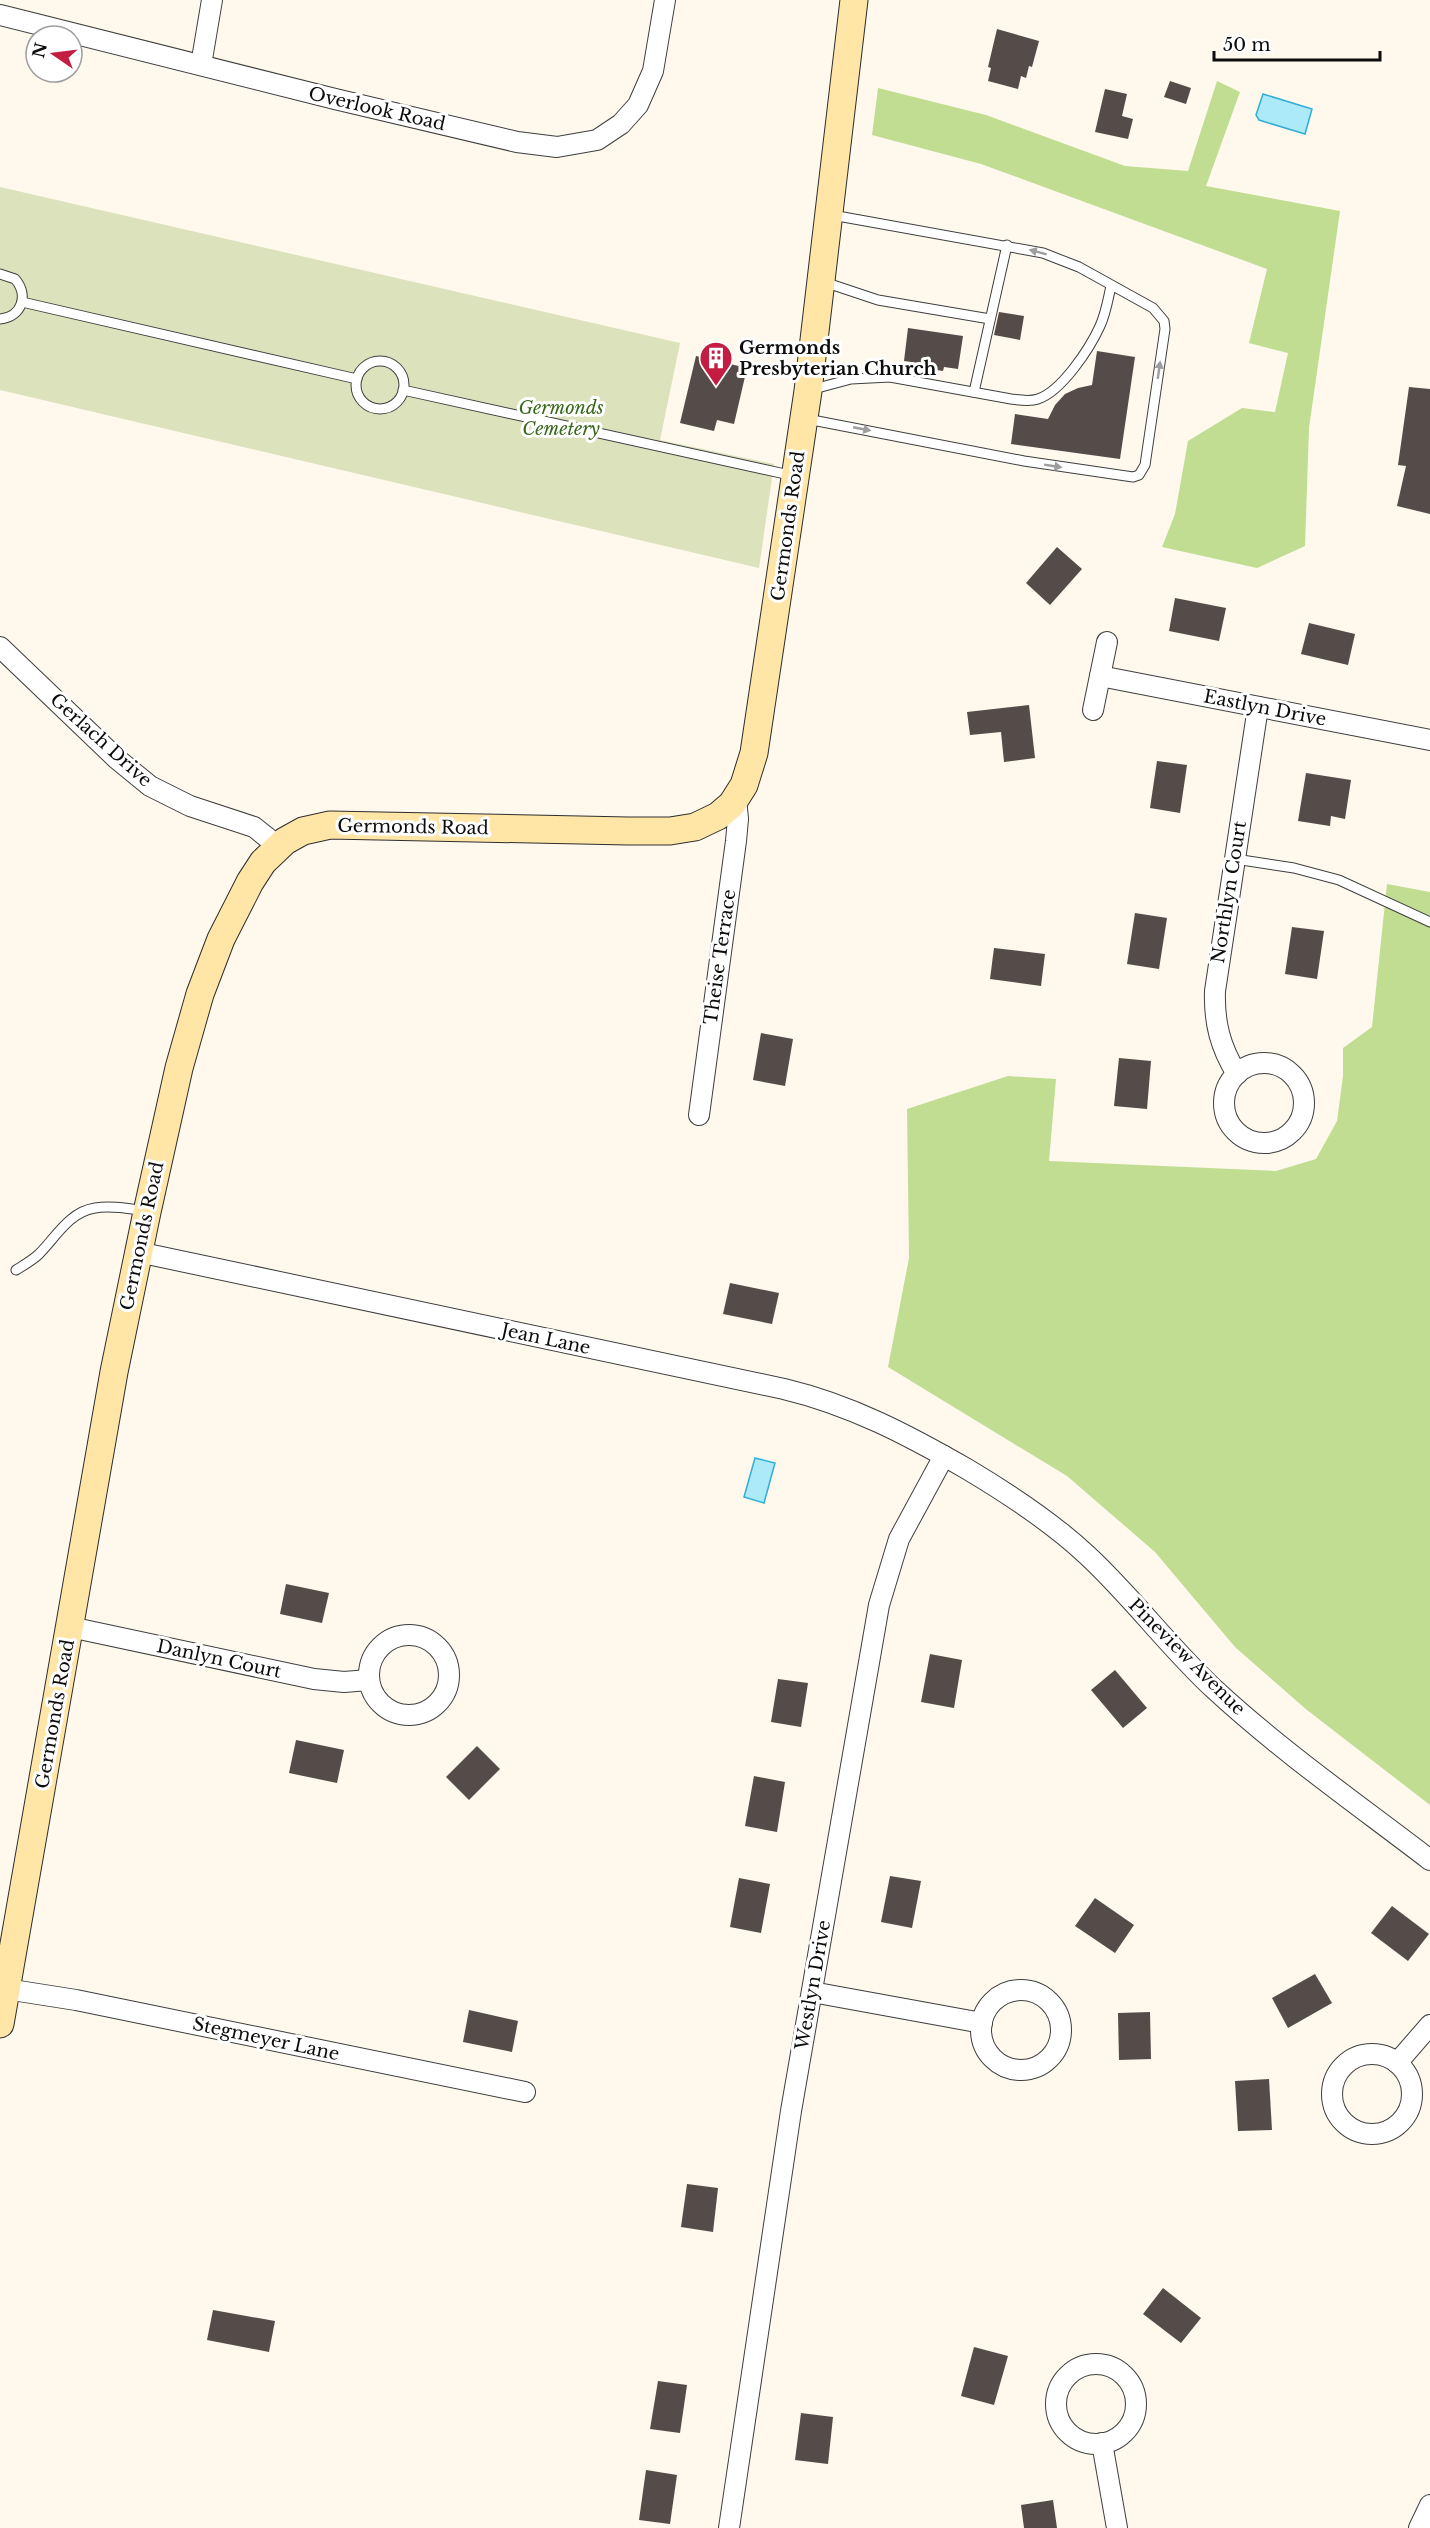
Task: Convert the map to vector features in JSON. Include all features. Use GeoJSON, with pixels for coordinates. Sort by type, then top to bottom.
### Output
{"type":"FeatureCollection","features":[{"type":"Feature","properties":{"kind":"street"},"geometry":{"type":"LineString","coordinates":[[201,65],[212,0]]}},
{"type":"Feature","properties":{"kind":"street","name":"Overlook Road"},"geometry":{"type":"LineString","coordinates":[[0,15],[517,142],[557,147],[597,140],[621,124],[645,94],[653,71],[665,0]]}},
{"type":"Feature","properties":{"kind":"street","name":"Germonds Road"},"geometry":{"type":"LineString","coordinates":[[0,2019],[114,1372],[138,1252],[185,1043],[206,974],[242,895],[263,862],[278,846],[303,831],[341,825],[680,831],[713,819],[727,809],[736,798],[747,778],[754,753],[796,477],[822,281],[854,0]]}},
{"type":"Feature","properties":{"kind":"street"},"geometry":{"type":"LineString","coordinates":[[1094,710],[1107,642]]}},
{"type":"Feature","properties":{"kind":"street","name":"Gerlach Drive"},"geometry":{"type":"LineString","coordinates":[[0,647],[117,759],[150,786],[190,806],[254,827],[278,846]]}},
{"type":"Feature","properties":{"kind":"street","name":"Eastlyn Drive"},"geometry":{"type":"LineString","coordinates":[[1100,676],[1430,740]]}},
{"type":"Feature","properties":{"kind":"street","name":"Northlyn Court"},"geometry":{"type":"LineString","coordinates":[[1237,1074],[1221,1043],[1216,1026],[1215,1008],[1218,968],[1258,707]]}},
{"type":"Feature","properties":{"kind":"street","name":"Theise Terrace"},"geometry":{"type":"LineString","coordinates":[[699,1115],[736,841],[738,819],[736,798]]}},
{"type":"Feature","properties":{"kind":"street"},"geometry":{"type":"LineString","coordinates":[[1264,1063],[1278,1065],[1290,1073],[1298,1083],[1304,1101],[1301,1118],[1292,1132],[1275,1142],[1262,1143],[1244,1138],[1234,1130],[1225,1115],[1224,1102],[1229,1083],[1237,1074],[1246,1067],[1264,1063]]}},
{"type":"Feature","properties":{"kind":"street","name":"Jean Lane"},"geometry":{"type":"LineString","coordinates":[[138,1252],[811,1396],[859,1412],[944,1456]]}},
{"type":"Feature","properties":{"kind":"street","name":"Pineview Avenue"},"geometry":{"type":"LineString","coordinates":[[944,1456],[1000,1489],[1072,1541],[1107,1575],[1190,1665],[1235,1708],[1430,1860]]}},
{"type":"Feature","properties":{"kind":"street","name":"Westlyn Drive"},"geometry":{"type":"LineString","coordinates":[[729,2528],[779,2186],[883,1588],[899,1539],[944,1456]]}},
{"type":"Feature","properties":{"kind":"street","name":"Danlyn Court"},"geometry":{"type":"LineString","coordinates":[[70,1628],[314,1679],[344,1682],[369,1680]]}},
{"type":"Feature","properties":{"kind":"street"},"geometry":{"type":"LineString","coordinates":[[404,1635],[423,1637],[434,1643],[444,1655],[448,1667],[448,1684],[440,1699],[426,1711],[413,1714],[400,1714],[384,1706],[375,1697],[369,1680],[371,1660],[378,1649],[392,1638],[404,1635]]}},
{"type":"Feature","properties":{"kind":"street","name":"Stegmeyer Lane"},"geometry":{"type":"LineString","coordinates":[[6,1989],[76,2000],[525,2092]]}},
{"type":"Feature","properties":{"kind":"street"},"geometry":{"type":"LineString","coordinates":[[1029,1990],[1047,1998],[1056,2010],[1061,2022],[1060,2039],[1053,2054],[1045,2062],[1032,2068],[1013,2069],[996,2061],[988,2052],[982,2035],[982,2023],[984,2015],[994,2000],[1011,1991],[1029,1990]]}},
{"type":"Feature","properties":{"kind":"street"},"geometry":{"type":"LineString","coordinates":[[812,1992],[982,2023]]}},
{"type":"Feature","properties":{"kind":"street"},"geometry":{"type":"LineString","coordinates":[[1397,2063],[1430,2025]]}},
{"type":"Feature","properties":{"kind":"street"},"geometry":{"type":"LineString","coordinates":[[1372,2054],[1386,2057],[1397,2063],[1407,2074],[1412,2092],[1409,2109],[1399,2123],[1389,2131],[1370,2134],[1352,2129],[1342,2121],[1334,2106],[1332,2093],[1334,2079],[1345,2064],[1355,2058],[1372,2054]]}},
{"type":"Feature","properties":{"kind":"street"},"geometry":{"type":"LineString","coordinates":[[1090,2364],[1110,2366],[1122,2373],[1135,2396],[1135,2413],[1128,2428],[1112,2440],[1102,2444],[1075,2439],[1062,2426],[1056,2409],[1056,2396],[1065,2378],[1073,2371],[1090,2364]]}},
{"type":"Feature","properties":{"kind":"street"},"geometry":{"type":"LineString","coordinates":[[1102,2444],[1117,2528]]}},
{"type":"Feature","properties":{"kind":"street"},"geometry":{"type":"LineString","coordinates":[[1419,2528],[1430,2505]]}},
{"type":"Feature","properties":{"kind":"lane"},"geometry":{"type":"LineString","coordinates":[[804,418],[1034,463],[1127,477],[1139,475],[1145,465],[1165,329],[1164,321],[1153,308],[1056,257],[1007,245],[900,229],[830,214]]}},
{"type":"Feature","properties":{"kind":"lane"},"geometry":{"type":"LineString","coordinates":[[974,392],[1007,245]]}},
{"type":"Feature","properties":{"kind":"lane"},"geometry":{"type":"LineString","coordinates":[[0,274],[11,277],[19,285],[23,295],[22,302],[13,315],[0,319]]}},
{"type":"Feature","properties":{"kind":"lane"},"geometry":{"type":"LineString","coordinates":[[822,281],[878,300],[990,318]]}},
{"type":"Feature","properties":{"kind":"lane"},"geometry":{"type":"LineString","coordinates":[[808,391],[878,376],[903,378],[1026,401],[1038,399],[1050,393],[1071,370],[1096,333],[1104,314],[1111,286]]}},
{"type":"Feature","properties":{"kind":"lane"},"geometry":{"type":"LineString","coordinates":[[22,302],[357,379]]}},
{"type":"Feature","properties":{"kind":"lane"},"geometry":{"type":"LineString","coordinates":[[387,362],[402,375],[403,390],[395,404],[384,409],[375,408],[361,399],[357,392],[357,379],[361,371],[370,363],[387,362]]}},
{"type":"Feature","properties":{"kind":"lane"},"geometry":{"type":"LineString","coordinates":[[403,390],[796,477]]}},
{"type":"Feature","properties":{"kind":"lane"},"geometry":{"type":"LineString","coordinates":[[1235,859],[1294,868],[1339,879],[1430,922]]}},
{"type":"Feature","properties":{"kind":"lane"},"geometry":{"type":"LineString","coordinates":[[16,1270],[38,1255],[56,1233],[76,1215],[94,1208],[122,1207],[147,1212]]}},
{"type":"Feature","properties":{"kind":"green space"},"geometry":{"type":"Polygon","coordinates":[[[1217,81],[1240,92],[1206,186],[1340,211],[1309,428],[1305,546],[1257,568],[1162,547],[1175,514],[1188,441],[1242,408],[1275,412],[1288,353],[1249,343],[1267,269],[981,164],[872,135],[878,88],[986,115],[1125,166],[1188,171],[1217,81]]]}},
{"type":"Feature","properties":{"kind":"green space","name":"Germonds Cemetery"},"geometry":{"type":"Polygon","coordinates":[[[0,187],[680,343],[660,440],[774,464],[759,568],[0,390],[0,187]]]}},
{"type":"Feature","properties":{"kind":"green space"},"geometry":{"type":"Polygon","coordinates":[[[1387,884],[1430,892],[1430,1805],[1307,1710],[1235,1647],[1155,1552],[1067,1476],[888,1367],[909,1258],[907,1109],[1008,1076],[1056,1079],[1049,1161],[1276,1171],[1316,1159],[1337,1121],[1343,1076],[1343,1048],[1372,1027],[1387,884]]]}},
{"type":"Feature","properties":{"kind":"water"},"geometry":{"type":"Polygon","coordinates":[[[1263,94],[1312,109],[1305,134],[1259,120],[1256,115],[1263,94]]]}},
{"type":"Feature","properties":{"kind":"water"},"geometry":{"type":"Polygon","coordinates":[[[755,1458],[775,1463],[764,1503],[744,1497],[755,1458]]]}},
{"type":"Feature","properties":{"kind":"building"},"geometry":{"type":"Polygon","coordinates":[[[997,29],[1039,41],[1032,67],[1029,66],[1026,78],[1021,76],[1018,89],[988,81],[991,68],[988,67],[997,29]]]}},
{"type":"Feature","properties":{"kind":"building"},"geometry":{"type":"Polygon","coordinates":[[[1170,81],[1191,88],[1186,104],[1164,97],[1170,81]]]}},
{"type":"Feature","properties":{"kind":"building"},"geometry":{"type":"Polygon","coordinates":[[[1105,89],[1127,94],[1122,116],[1133,119],[1128,139],[1095,132],[1105,89]]]}},
{"type":"Feature","properties":{"kind":"building"},"geometry":{"type":"Polygon","coordinates":[[[999,312],[1024,316],[1020,340],[994,335],[999,312]]]}},
{"type":"Feature","properties":{"kind":"building"},"geometry":{"type":"Polygon","coordinates":[[[908,328],[963,336],[958,369],[944,367],[943,371],[924,368],[925,364],[904,361],[908,328]]]}},
{"type":"Feature","properties":{"kind":"building"},"geometry":{"type":"Polygon","coordinates":[[[1097,351],[1135,357],[1120,459],[1011,444],[1015,414],[1048,419],[1055,405],[1065,394],[1092,385],[1097,351]]]}},
{"type":"Feature","properties":{"kind":"building","name":"Germonds Presbyterian Church"},"geometry":{"type":"Polygon","coordinates":[[[696,356],[747,368],[734,424],[717,420],[714,431],[680,423],[696,356]]]}},
{"type":"Feature","properties":{"kind":"building"},"geometry":{"type":"Polygon","coordinates":[[[1409,387],[1430,389],[1430,514],[1397,506],[1406,466],[1398,465],[1409,387]]]}},
{"type":"Feature","properties":{"kind":"building"},"geometry":{"type":"Polygon","coordinates":[[[1057,547],[1082,569],[1050,605],[1026,583],[1057,547]]]}},
{"type":"Feature","properties":{"kind":"building"},"geometry":{"type":"Polygon","coordinates":[[[1175,598],[1226,608],[1219,641],[1169,631],[1175,598]]]}},
{"type":"Feature","properties":{"kind":"building"},"geometry":{"type":"Polygon","coordinates":[[[1309,623],[1355,634],[1348,665],[1301,654],[1309,623]]]}},
{"type":"Feature","properties":{"kind":"building"},"geometry":{"type":"Polygon","coordinates":[[[1029,705],[1035,758],[1004,762],[1001,732],[970,735],[967,712],[1029,705]]]}},
{"type":"Feature","properties":{"kind":"building"},"geometry":{"type":"Polygon","coordinates":[[[1157,761],[1187,765],[1180,813],[1150,808],[1157,761]]]}},
{"type":"Feature","properties":{"kind":"building"},"geometry":{"type":"Polygon","coordinates":[[[1306,773],[1351,780],[1345,819],[1331,816],[1330,826],[1298,821],[1306,773]]]}},
{"type":"Feature","properties":{"kind":"building"},"geometry":{"type":"Polygon","coordinates":[[[1135,913],[1167,918],[1159,969],[1127,964],[1135,913]]]}},
{"type":"Feature","properties":{"kind":"building"},"geometry":{"type":"Polygon","coordinates":[[[1292,927],[1324,931],[1317,979],[1285,974],[1292,927]]]}},
{"type":"Feature","properties":{"kind":"building"},"geometry":{"type":"Polygon","coordinates":[[[994,948],[1045,954],[1041,986],[990,979],[994,948]]]}},
{"type":"Feature","properties":{"kind":"building"},"geometry":{"type":"Polygon","coordinates":[[[761,1033],[793,1039],[785,1086],[753,1080],[761,1033]]]}},
{"type":"Feature","properties":{"kind":"building"},"geometry":{"type":"Polygon","coordinates":[[[1119,1058],[1151,1061],[1147,1109],[1114,1106],[1119,1058]]]}},
{"type":"Feature","properties":{"kind":"building"},"geometry":{"type":"Polygon","coordinates":[[[730,1283],[779,1293],[772,1324],[723,1314],[730,1283]]]}},
{"type":"Feature","properties":{"kind":"building"},"geometry":{"type":"Polygon","coordinates":[[[286,1584],[329,1593],[322,1623],[280,1614],[286,1584]]]}},
{"type":"Feature","properties":{"kind":"building"},"geometry":{"type":"Polygon","coordinates":[[[930,1654],[962,1660],[954,1708],[921,1702],[930,1654]]]}},
{"type":"Feature","properties":{"kind":"building"},"geometry":{"type":"Polygon","coordinates":[[[1115,1670],[1147,1708],[1123,1728],[1091,1690],[1115,1670]]]}},
{"type":"Feature","properties":{"kind":"building"},"geometry":{"type":"Polygon","coordinates":[[[778,1679],[808,1683],[801,1727],[771,1722],[778,1679]]]}},
{"type":"Feature","properties":{"kind":"building"},"geometry":{"type":"Polygon","coordinates":[[[296,1740],[344,1750],[337,1783],[289,1773],[296,1740]]]}},
{"type":"Feature","properties":{"kind":"building"},"geometry":{"type":"Polygon","coordinates":[[[477,1746],[500,1769],[469,1800],[446,1777],[477,1746]]]}},
{"type":"Feature","properties":{"kind":"building"},"geometry":{"type":"Polygon","coordinates":[[[754,1776],[785,1782],[777,1832],[745,1826],[754,1776]]]}},
{"type":"Feature","properties":{"kind":"building"},"geometry":{"type":"Polygon","coordinates":[[[890,1876],[921,1881],[912,1928],[881,1922],[890,1876]]]}},
{"type":"Feature","properties":{"kind":"building"},"geometry":{"type":"Polygon","coordinates":[[[739,1878],[770,1884],[761,1933],[730,1927],[739,1878]]]}},
{"type":"Feature","properties":{"kind":"building"},"geometry":{"type":"Polygon","coordinates":[[[1095,1898],[1134,1925],[1115,1953],[1075,1926],[1095,1898]]]}},
{"type":"Feature","properties":{"kind":"building"},"geometry":{"type":"Polygon","coordinates":[[[1392,1906],[1429,1934],[1408,1961],[1371,1933],[1392,1906]]]}},
{"type":"Feature","properties":{"kind":"building"},"geometry":{"type":"Polygon","coordinates":[[[1315,1974],[1332,2003],[1288,2028],[1272,1998],[1315,1974]]]}},
{"type":"Feature","properties":{"kind":"building"},"geometry":{"type":"Polygon","coordinates":[[[469,2010],[518,2021],[512,2052],[463,2042],[469,2010]]]}},
{"type":"Feature","properties":{"kind":"building"},"geometry":{"type":"Polygon","coordinates":[[[1150,2012],[1151,2059],[1119,2060],[1118,2013],[1150,2012]]]}},
{"type":"Feature","properties":{"kind":"building"},"geometry":{"type":"Polygon","coordinates":[[[1269,2079],[1272,2130],[1238,2131],[1235,2081],[1269,2079]]]}},
{"type":"Feature","properties":{"kind":"building"},"geometry":{"type":"Polygon","coordinates":[[[687,2184],[718,2188],[713,2232],[681,2227],[687,2184]]]}},
{"type":"Feature","properties":{"kind":"building"},"geometry":{"type":"Polygon","coordinates":[[[1163,2288],[1201,2318],[1181,2343],[1143,2314],[1163,2288]]]}},
{"type":"Feature","properties":{"kind":"building"},"geometry":{"type":"Polygon","coordinates":[[[213,2310],[275,2321],[269,2352],[207,2340],[213,2310]]]}},
{"type":"Feature","properties":{"kind":"building"},"geometry":{"type":"Polygon","coordinates":[[[974,2347],[1008,2356],[994,2405],[961,2396],[974,2347]]]}},
{"type":"Feature","properties":{"kind":"building"},"geometry":{"type":"Polygon","coordinates":[[[658,2381],[687,2385],[680,2433],[650,2429],[658,2381]]]}},
{"type":"Feature","properties":{"kind":"building"},"geometry":{"type":"Polygon","coordinates":[[[801,2413],[833,2417],[828,2464],[795,2460],[801,2413]]]}},
{"type":"Feature","properties":{"kind":"building"},"geometry":{"type":"Polygon","coordinates":[[[646,2470],[677,2475],[670,2524],[639,2520],[646,2470]]]}},
{"type":"Feature","properties":{"kind":"building"},"geometry":{"type":"Polygon","coordinates":[[[1053,2500],[1057,2528],[1024,2528],[1021,2505],[1053,2500]]]}},
{"type":"Feature","properties":{"kind":"place","name":"Germonds Presbyterian Church"},"geometry":{"type":"Point","coordinates":[716,387]}}]}
